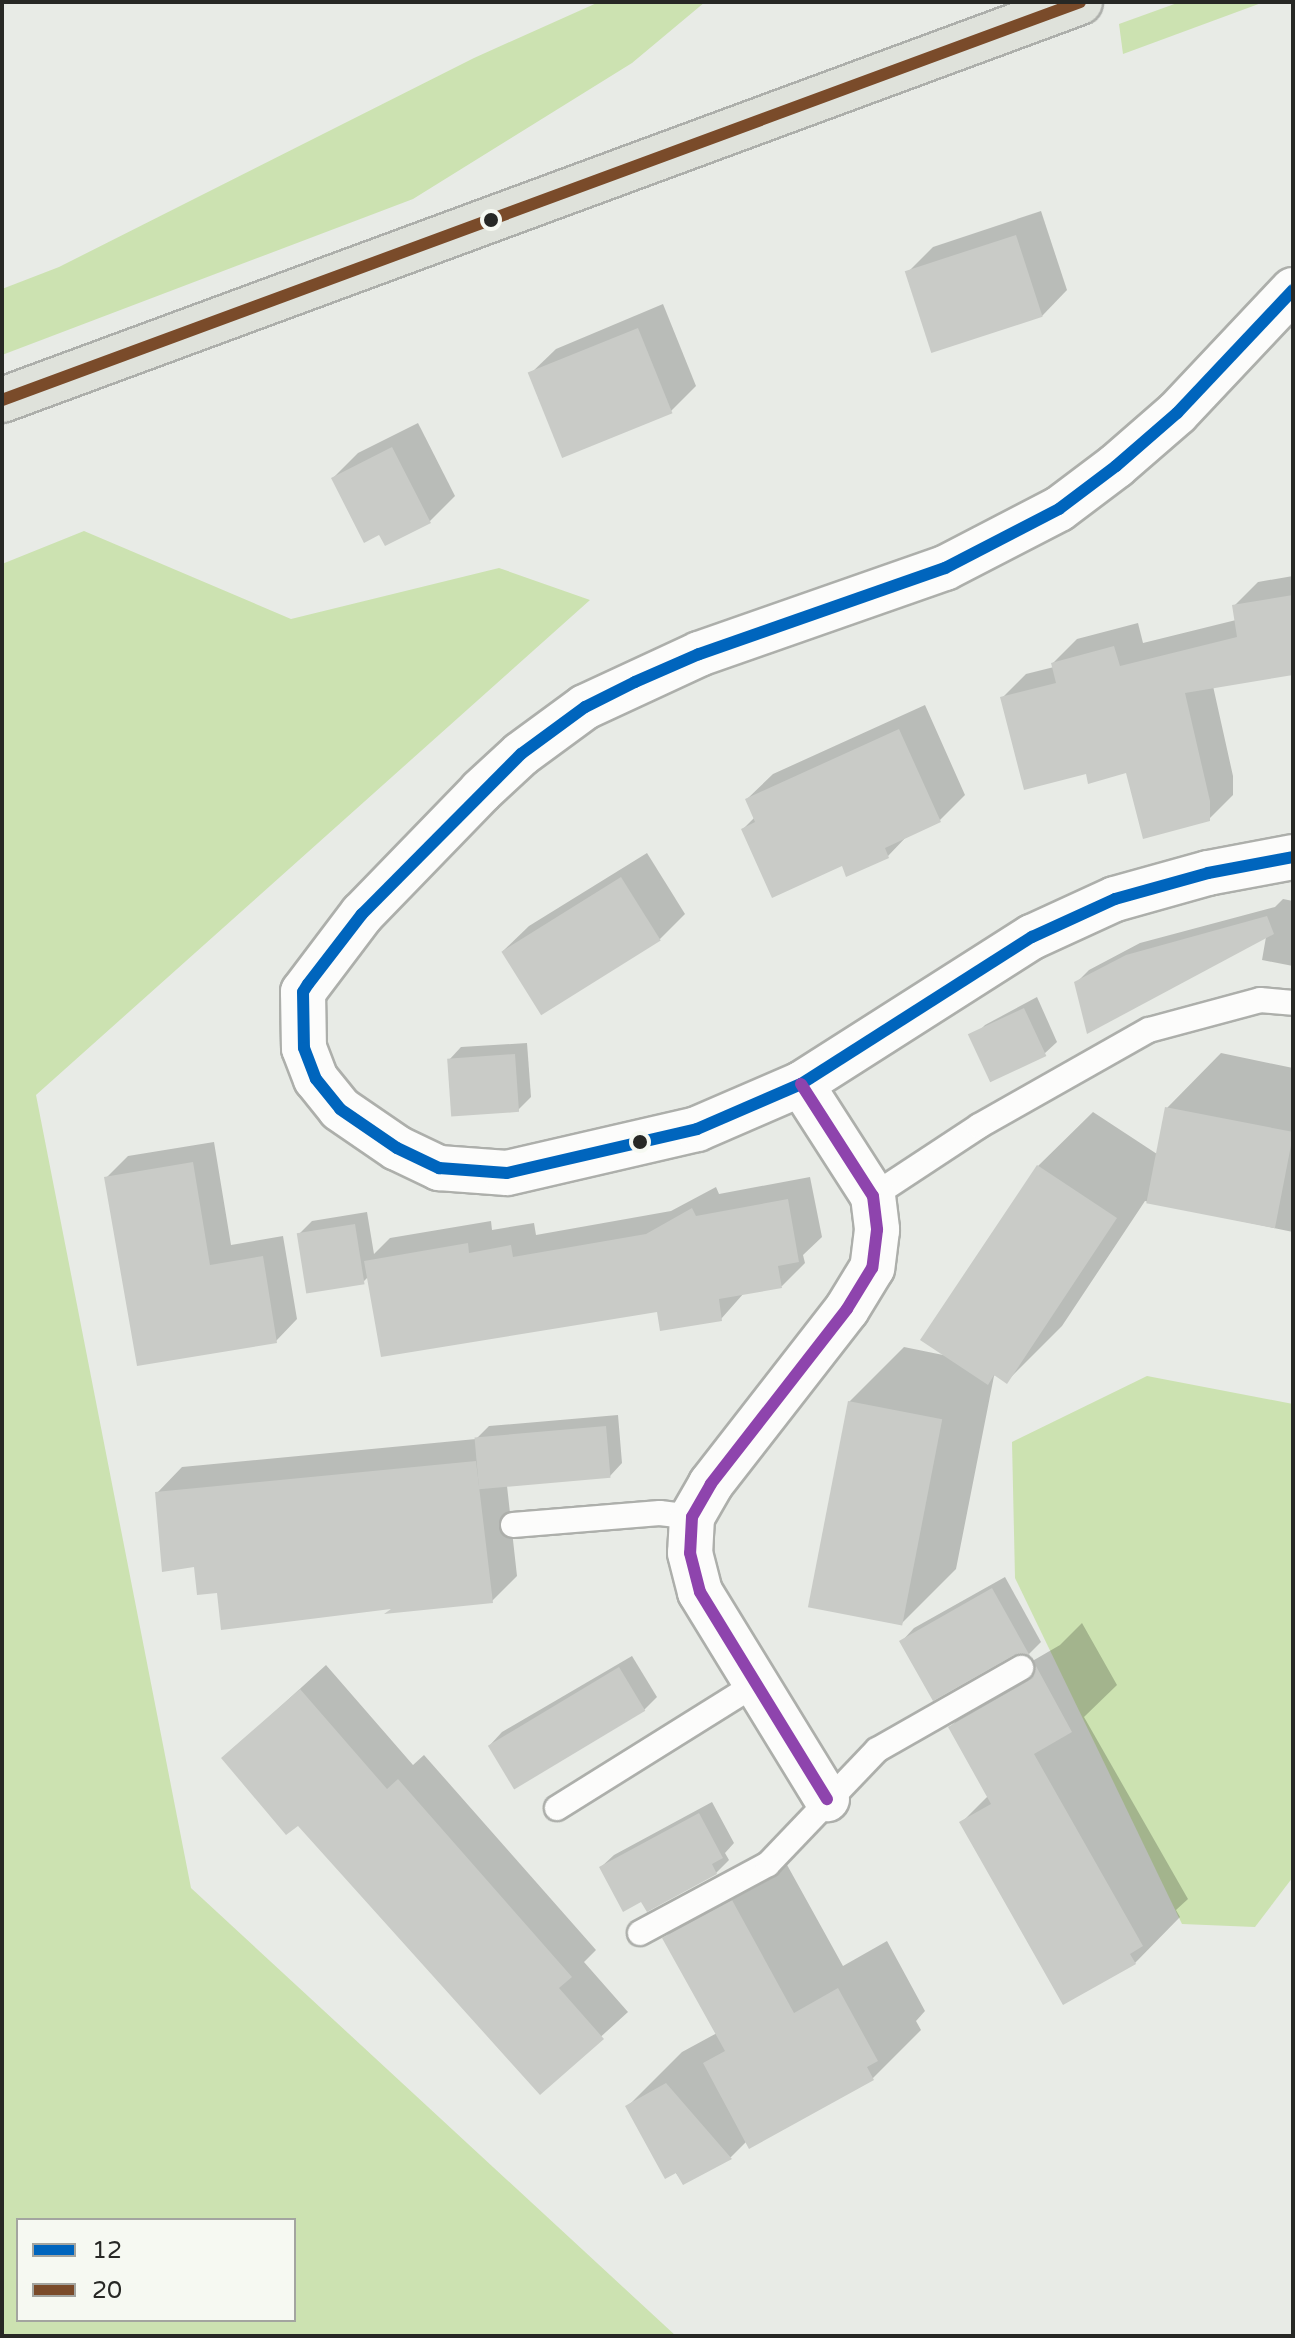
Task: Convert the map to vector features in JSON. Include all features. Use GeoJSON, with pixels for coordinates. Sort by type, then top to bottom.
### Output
{"type":"FeatureCollection","features":[{"type":"Feature","properties":{"kind":"main road"},"geometry":{"type":"LineString","coordinates":[[2,400],[1080,2]]}},
{"type":"Feature","properties":{"kind":"street"},"geometry":{"type":"LineString","coordinates":[[1293,290],[1177,413],[1116,466],[1059,509],[945,568],[699,654],[585,707],[521,754],[362,914],[303,992],[304,1048],[316,1079],[340,1109],[397,1148],[439,1168],[507,1173],[697,1129],[801,1084],[1046,930],[1115,899],[1208,873],[1293,857]]}},
{"type":"Feature","properties":{"kind":"street"},"geometry":{"type":"LineString","coordinates":[[801,1084],[873,1196],[877,1230],[872,1268],[847,1309],[711,1484],[692,1517],[690,1553],[700,1592],[827,1799]]}},
{"type":"Feature","properties":{"kind":"lane"},"geometry":{"type":"LineString","coordinates":[[873,1196],[979,1126],[1149,1030],[1260,1000],[1293,1003]]}},
{"type":"Feature","properties":{"kind":"lane"},"geometry":{"type":"LineString","coordinates":[[513,1525],[660,1513],[692,1517]]}},
{"type":"Feature","properties":{"kind":"lane"},"geometry":{"type":"LineString","coordinates":[[640,1933],[768,1864],[877,1750],[1021,1668]]}},
{"type":"Feature","properties":{"kind":"lane"},"geometry":{"type":"LineString","coordinates":[[557,1808],[757,1683]]}},
{"type":"Feature","properties":{"kind":"green space"},"geometry":{"type":"Polygon","coordinates":[[[599,2],[705,2],[632,63],[413,199],[2,355],[2,289],[59,267],[474,58],[599,2]]]}},
{"type":"Feature","properties":{"kind":"green space"},"geometry":{"type":"Polygon","coordinates":[[[1180,2],[1264,2],[1123,54],[1119,24],[1180,2]]]}},
{"type":"Feature","properties":{"kind":"green space"},"geometry":{"type":"Polygon","coordinates":[[[84,531],[291,619],[499,568],[590,600],[36,1095],[191,1888],[676,2336],[2,2336],[2,564],[84,531]]]}},
{"type":"Feature","properties":{"kind":"green space"},"geometry":{"type":"Polygon","coordinates":[[[1147,1376],[1293,1404],[1293,1877],[1255,1927],[1182,1924],[1015,1578],[1012,1442],[1147,1376]]]}},
{"type":"Feature","properties":{"kind":"building"},"geometry":{"type":"Polygon","coordinates":[[[1016,235],[1043,317],[931,353],[905,271],[1016,235]]]}},
{"type":"Feature","properties":{"kind":"building"},"geometry":{"type":"Polygon","coordinates":[[[638,328],[672,413],[562,458],[528,373],[638,328]]]}},
{"type":"Feature","properties":{"kind":"building"},"geometry":{"type":"Polygon","coordinates":[[[392,447],[431,523],[385,546],[379,535],[364,543],[331,478],[392,447]]]}},
{"type":"Feature","properties":{"kind":"building"},"geometry":{"type":"Polygon","coordinates":[[[1293,595],[1293,675],[1185,693],[1210,801],[1210,821],[1143,839],[1126,773],[1088,784],[1086,774],[1024,790],[1000,697],[1056,683],[1051,663],[1114,646],[1120,666],[1237,637],[1232,605],[1293,595]]]}},
{"type":"Feature","properties":{"kind":"building"},"geometry":{"type":"Polygon","coordinates":[[[899,729],[941,822],[885,848],[889,858],[846,877],[842,866],[772,898],[741,829],[755,822],[745,799],[899,729]]]}},
{"type":"Feature","properties":{"kind":"building"},"geometry":{"type":"Polygon","coordinates":[[[621,877],[661,941],[541,1015],[501,952],[621,877]]]}},
{"type":"Feature","properties":{"kind":"building"},"geometry":{"type":"Polygon","coordinates":[[[1267,916],[1274,934],[1087,1034],[1074,982],[1126,955],[1267,916]]]}},
{"type":"Feature","properties":{"kind":"building"},"geometry":{"type":"Polygon","coordinates":[[[1024,1008],[1046,1056],[990,1082],[968,1034],[1024,1008]]]}},
{"type":"Feature","properties":{"kind":"building"},"geometry":{"type":"Polygon","coordinates":[[[515,1054],[519,1112],[451,1117],[447,1059],[515,1054]]]}},
{"type":"Feature","properties":{"kind":"building"},"geometry":{"type":"Polygon","coordinates":[[[1165,1107],[1293,1132],[1275,1228],[1146,1203],[1165,1107]]]}},
{"type":"Feature","properties":{"kind":"building"},"geometry":{"type":"Polygon","coordinates":[[[193,1162],[210,1265],[263,1256],[277,1343],[137,1366],[104,1177],[193,1162]]]}},
{"type":"Feature","properties":{"kind":"building"},"geometry":{"type":"Polygon","coordinates":[[[1037,1165],[1117,1218],[1007,1384],[994,1375],[988,1385],[920,1340],[1037,1165]]]}},
{"type":"Feature","properties":{"kind":"building"},"geometry":{"type":"Polygon","coordinates":[[[788,1199],[799,1262],[778,1266],[782,1288],[719,1299],[722,1321],[660,1331],[657,1312],[381,1357],[364,1261],[468,1243],[469,1253],[511,1245],[513,1257],[646,1234],[692,1208],[696,1216],[788,1199]]]}},
{"type":"Feature","properties":{"kind":"building"},"geometry":{"type":"Polygon","coordinates":[[[355,1224],[365,1284],[306,1293],[297,1233],[355,1224]]]}},
{"type":"Feature","properties":{"kind":"building"},"geometry":{"type":"Polygon","coordinates":[[[848,1401],[942,1419],[902,1625],[808,1607],[848,1401]]]}},
{"type":"Feature","properties":{"kind":"building"},"geometry":{"type":"Polygon","coordinates":[[[606,1426],[611,1478],[479,1489],[475,1438],[606,1426]]]}},
{"type":"Feature","properties":{"kind":"building"},"geometry":{"type":"Polygon","coordinates":[[[476,1461],[493,1603],[384,1614],[391,1609],[221,1630],[217,1593],[197,1595],[194,1567],[162,1572],[155,1492],[476,1461]]]}},
{"type":"Feature","properties":{"kind":"building"},"geometry":{"type":"Polygon","coordinates":[[[992,1588],[1030,1656],[1014,1655],[933,1701],[899,1641],[992,1588]]]}},
{"type":"Feature","properties":{"kind":"building"},"geometry":{"type":"Polygon","coordinates":[[[1036,1666],[1072,1732],[1034,1754],[1143,1946],[1130,1954],[1136,1964],[1063,2005],[959,1822],[991,1804],[948,1727],[1028,1681],[1036,1666]]]}},
{"type":"Feature","properties":{"kind":"building"},"geometry":{"type":"Polygon","coordinates":[[[619,1667],[645,1711],[514,1790],[488,1746],[619,1667]]]}},
{"type":"Feature","properties":{"kind":"building"},"geometry":{"type":"Polygon","coordinates":[[[300,1689],[387,1789],[398,1779],[572,1977],[559,1988],[604,2039],[540,2095],[298,1826],[286,1835],[221,1758],[300,1689]]]}},
{"type":"Feature","properties":{"kind":"building"},"geometry":{"type":"Polygon","coordinates":[[[699,1813],[723,1858],[712,1864],[717,1874],[647,1912],[641,1902],[623,1912],[599,1867],[699,1813]]]}},
{"type":"Feature","properties":{"kind":"building"},"geometry":{"type":"Polygon","coordinates":[[[732,1900],[794,2013],[838,1988],[878,2061],[867,2067],[874,2080],[749,2149],[703,2063],[725,2051],[662,1938],[732,1900]]]}},
{"type":"Feature","properties":{"kind":"building"},"geometry":{"type":"Polygon","coordinates":[[[666,2083],[732,2159],[683,2185],[676,2173],[665,2179],[625,2106],[666,2083]]]}},
{"type":"Feature","properties":{"kind":"transit line","name":"20"},"geometry":{"type":"LineString","coordinates":[[2,400],[1080,2]]}},
{"type":"Feature","properties":{"kind":"transit line","name":"12"},"geometry":{"type":"LineString","coordinates":[[1293,290],[1177,413],[1116,466],[1059,509],[945,568],[699,654],[635,682],[585,707],[521,754],[362,914],[308,984],[303,992],[304,1048],[316,1079],[340,1109],[397,1148],[439,1168],[507,1173],[697,1129],[801,1084],[1032,937],[1115,899],[1208,873],[1293,857]]}},
{"type":"Feature","properties":{"kind":"transit line"},"geometry":{"type":"LineString","coordinates":[[801,1084],[873,1196],[877,1230],[872,1268],[847,1309],[711,1484],[692,1517],[690,1553],[700,1592],[827,1799]]}}]}
